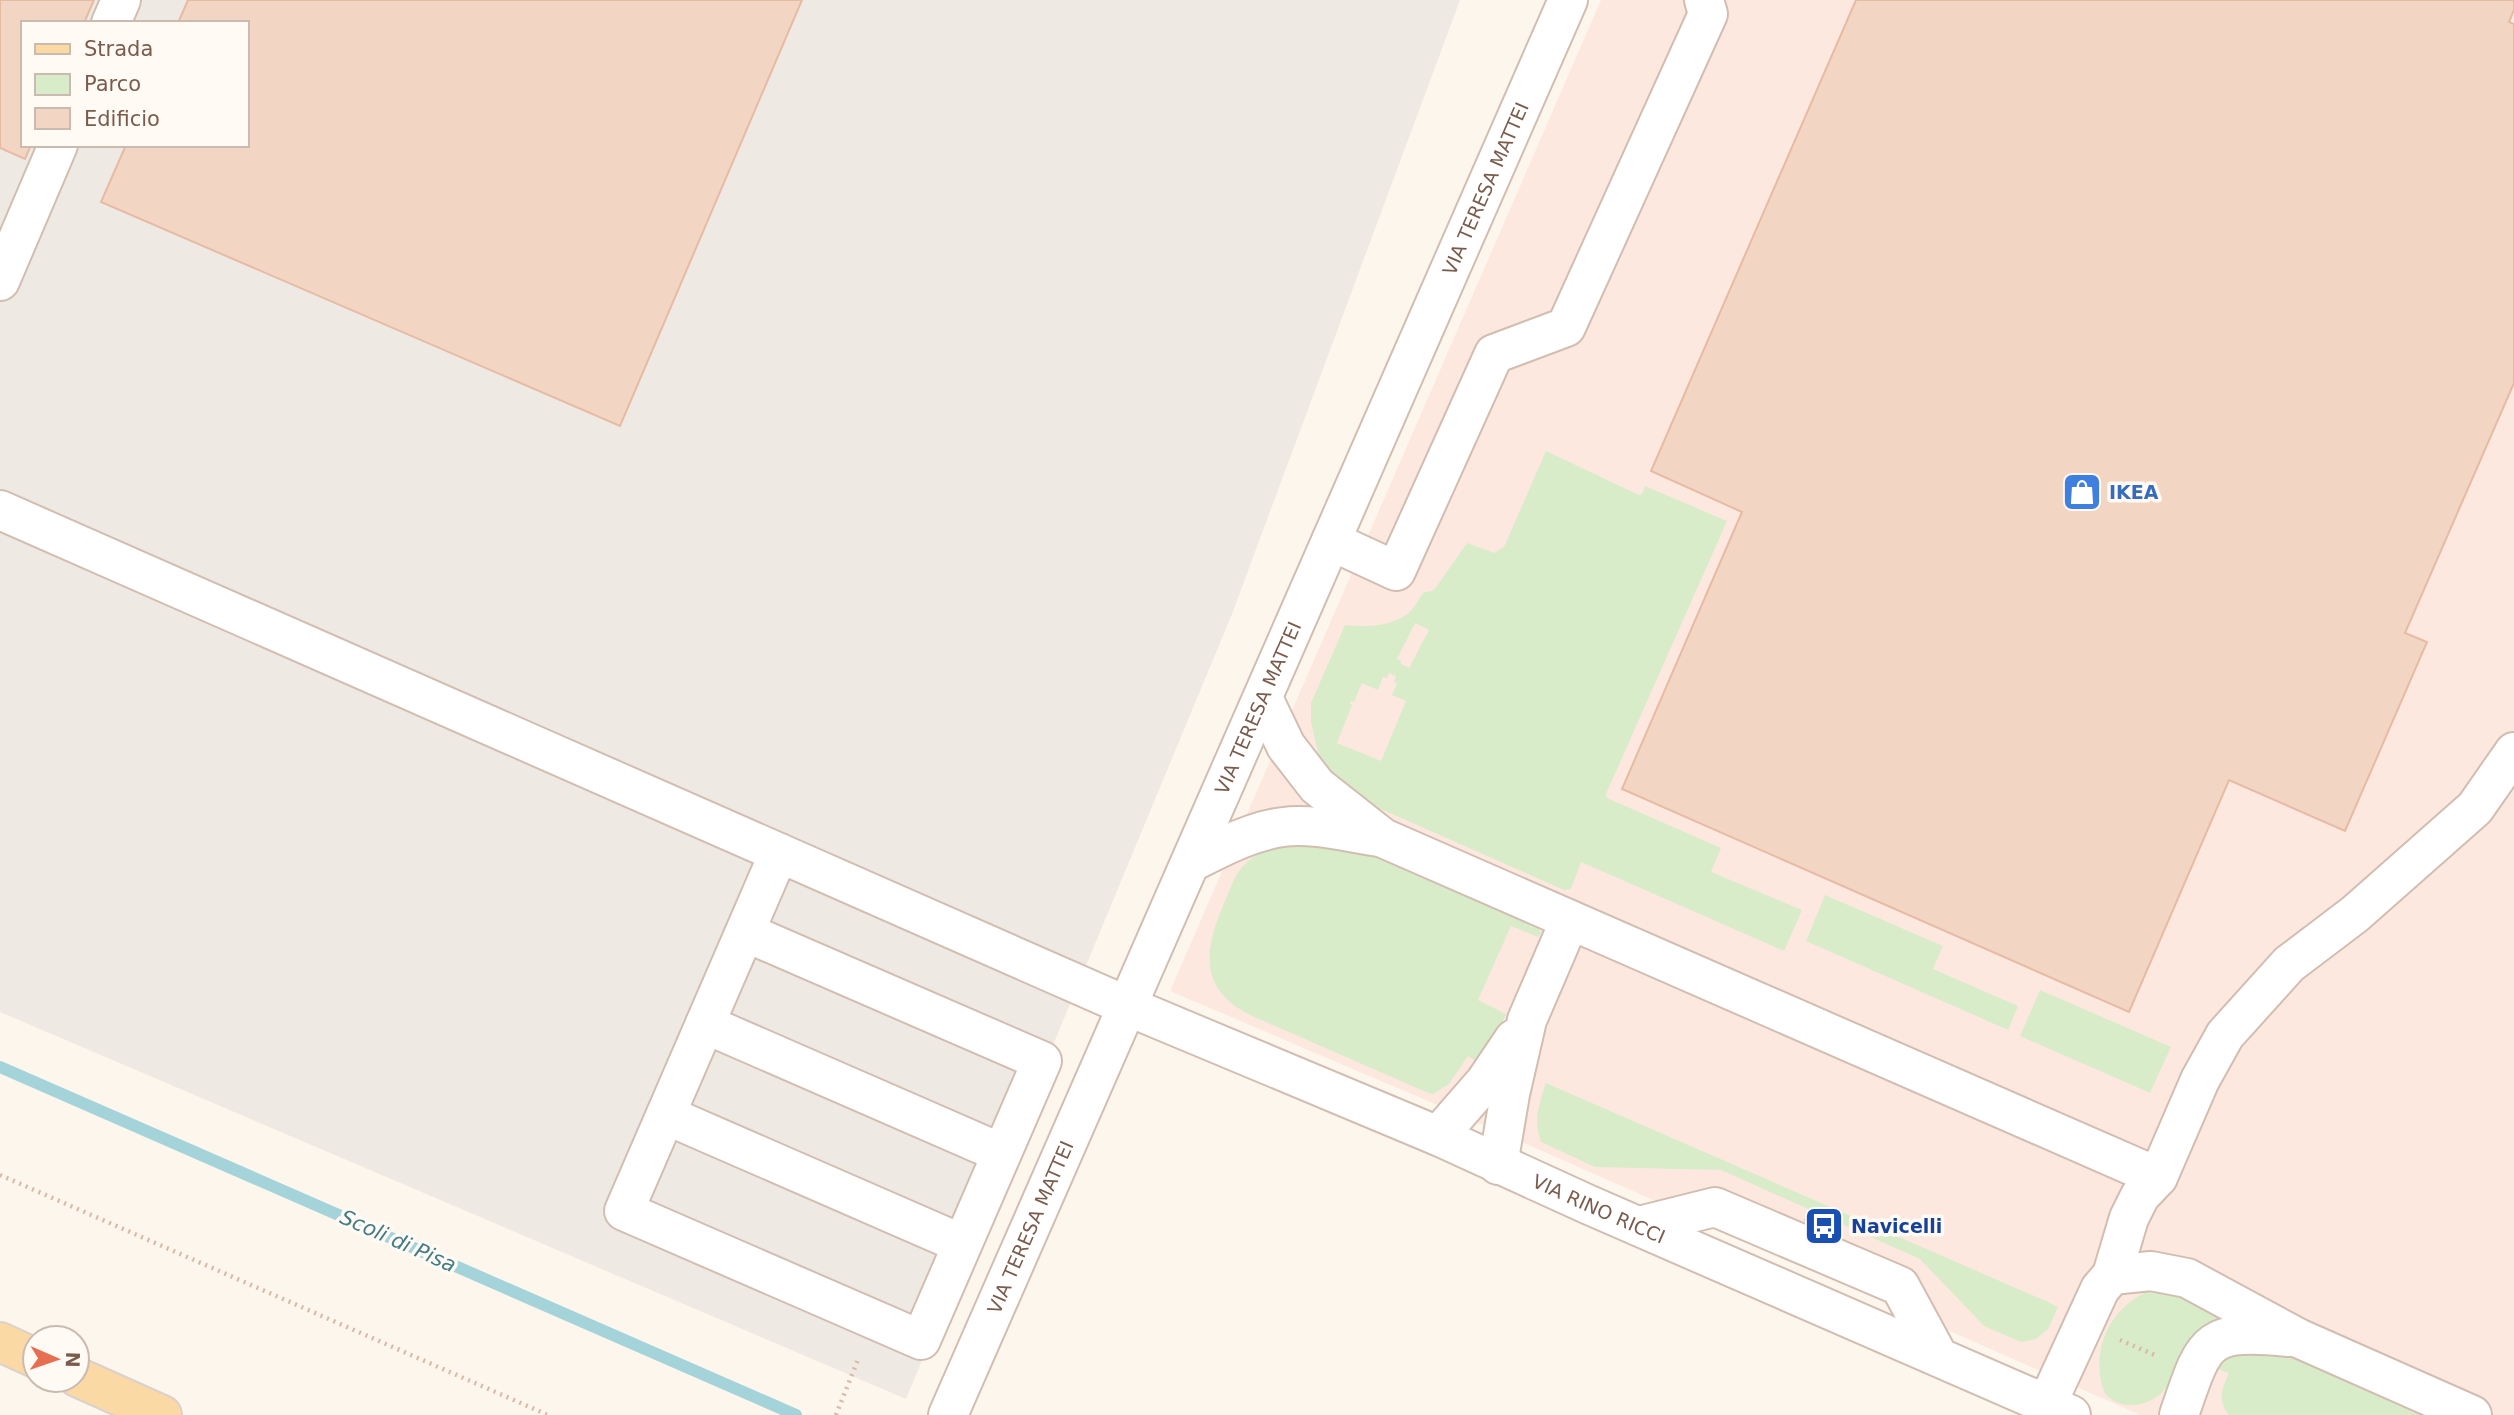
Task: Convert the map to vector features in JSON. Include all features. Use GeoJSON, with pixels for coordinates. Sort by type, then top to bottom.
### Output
{"type":"FeatureCollection","features":[{"type":"Feature","properties":{"kind":"main road"},"geometry":{"type":"LineString","coordinates":[[0,1342],[21,1352]]}},
{"type":"Feature","properties":{"kind":"main road"},"geometry":{"type":"LineString","coordinates":[[91,1383],[162,1415]]}},
{"type":"Feature","properties":{"kind":"street"},"geometry":{"type":"LineString","coordinates":[[112,21],[121,0]]}},
{"type":"Feature","properties":{"kind":"street","name":"VIA TERESA MATTEI"},"geometry":{"type":"LineString","coordinates":[[948,1415],[1568,0]]}},
{"type":"Feature","properties":{"kind":"street"},"geometry":{"type":"LineString","coordinates":[[1331,541],[1396,571],[1494,355],[1566,327],[1708,14],[1704,0]]}},
{"type":"Feature","properties":{"kind":"street"},"geometry":{"type":"LineString","coordinates":[[0,281],[57,147]]}},
{"type":"Feature","properties":{"kind":"street","name":"VIA RINO RICCI"},"geometry":{"type":"LineString","coordinates":[[0,510],[1127,1006],[1438,1136],[1498,1165],[2059,1410]]}},
{"type":"Feature","properties":{"kind":"street"},"geometry":{"type":"LineString","coordinates":[[1263,698],[1286,746],[1317,786],[1382,838],[2158,1177]]}},
{"type":"Feature","properties":{"kind":"street"},"geometry":{"type":"LineString","coordinates":[[2059,1410],[2094,1300],[2112,1275],[2129,1218],[2140,1196],[2158,1177],[2200,1080],[2225,1035],[2289,964],[2355,914],[2475,808],[2514,752]]}},
{"type":"Feature","properties":{"kind":"street"},"geometry":{"type":"LineString","coordinates":[[1192,862],[1234,842],[1282,827],[1298,826],[1382,838]]}},
{"type":"Feature","properties":{"kind":"street"},"geometry":{"type":"LineString","coordinates":[[745,932],[1042,1061],[921,1340],[624,1211],[779,853]]}},
{"type":"Feature","properties":{"kind":"street"},"geometry":{"type":"LineString","coordinates":[[1498,1165],[1510,1094],[1527,1020],[1570,920]]}},
{"type":"Feature","properties":{"kind":"street"},"geometry":{"type":"LineString","coordinates":[[1438,1136],[1485,1082],[1527,1020]]}},
{"type":"Feature","properties":{"kind":"street"},"geometry":{"type":"LineString","coordinates":[[705,1024],[1002,1153]]}},
{"type":"Feature","properties":{"kind":"street"},"geometry":{"type":"LineString","coordinates":[[666,1115],[962,1244]]}},
{"type":"Feature","properties":{"kind":"street"},"geometry":{"type":"LineString","coordinates":[[2112,1275],[2151,1271],[2187,1278],[2298,1338],[2472,1415]]}},
{"type":"Feature","properties":{"kind":"street"},"geometry":{"type":"LineString","coordinates":[[2179,1415],[2193,1373],[2204,1351],[2213,1343],[2233,1335],[2298,1338]]}},
{"type":"Feature","properties":{"kind":"path"},"geometry":{"type":"LineString","coordinates":[[0,1175],[548,1415]]}},
{"type":"Feature","properties":{"kind":"path"},"geometry":{"type":"LineString","coordinates":[[2116,1338],[2165,1359]]}},
{"type":"Feature","properties":{"kind":"path"},"geometry":{"type":"LineString","coordinates":[[836,1415],[850,1383]]}},
{"type":"Feature","properties":{"kind":"shaded area"},"geometry":{"type":"Polygon","coordinates":[[[0,0],[1460,0],[1232,614],[906,1399],[0,1012],[0,0]]]}},
{"type":"Feature","properties":{"kind":"shaded area"},"geometry":{"type":"Polygon","coordinates":[[[1601,0],[2514,0],[2514,1415],[2140,1415],[1456,1113],[1170,991],[1601,0]]]}},
{"type":"Feature","properties":{"kind":"green space"},"geometry":{"type":"Polygon","coordinates":[[[1546,451],[1639,495],[1645,486],[1727,521],[1606,794],[1607,798],[1721,848],[1711,872],[1802,910],[1784,951],[1581,862],[1571,889],[1564,890],[1365,802],[1334,779],[1318,753],[1311,722],[1311,703],[1345,625],[1376,625],[1392,622],[1406,615],[1423,593],[1434,590],[1467,543],[1494,553],[1504,547],[1546,451]],[[1415,623],[1397,659],[1409,668],[1429,630],[1415,623]],[[1389,673],[1387,678],[1383,677],[1378,690],[1362,683],[1354,702],[1351,701],[1352,705],[1337,743],[1381,761],[1406,701],[1392,695],[1397,683],[1394,682],[1396,676],[1389,673]]]}},
{"type":"Feature","properties":{"kind":"green space"},"geometry":{"type":"Polygon","coordinates":[[[1285,842],[1347,845],[1539,929],[1541,933],[1538,937],[1511,926],[1478,1000],[1506,1014],[1479,1063],[1468,1056],[1449,1084],[1433,1094],[1252,1016],[1234,1005],[1222,993],[1210,966],[1210,951],[1231,885],[1250,859],[1285,842]]]}},
{"type":"Feature","properties":{"kind":"green space"},"geometry":{"type":"Polygon","coordinates":[[[1825,895],[1943,946],[1933,969],[2018,1006],[2008,1030],[1806,941],[1825,895]]]}},
{"type":"Feature","properties":{"kind":"green space"},"geometry":{"type":"Polygon","coordinates":[[[2040,990],[2171,1047],[2150,1093],[2020,1036],[2040,990]]]}},
{"type":"Feature","properties":{"kind":"green space"},"geometry":{"type":"Polygon","coordinates":[[[1546,1083],[2048,1302],[2058,1307],[2048,1329],[2036,1339],[2021,1342],[1984,1326],[1920,1259],[1721,1170],[1595,1167],[1541,1142],[1537,1119],[1546,1083]]]}},
{"type":"Feature","properties":{"kind":"green space"},"geometry":{"type":"Polygon","coordinates":[[[2159,1287],[2232,1315],[2207,1326],[2195,1336],[2166,1388],[2153,1399],[2136,1405],[2112,1400],[2105,1394],[2100,1360],[2102,1343],[2108,1328],[2128,1303],[2159,1287]]]}},
{"type":"Feature","properties":{"kind":"green space"},"geometry":{"type":"Polygon","coordinates":[[[2247,1350],[2287,1355],[2420,1415],[2229,1415],[2223,1405],[2222,1394],[2229,1373],[2218,1369],[2229,1358],[2247,1350]]]}},
{"type":"Feature","properties":{"kind":"building"},"geometry":{"type":"Polygon","coordinates":[[[0,0],[94,0],[85,21],[21,21],[21,147],[30,147],[25,159],[0,148],[0,0]]]}},
{"type":"Feature","properties":{"kind":"building"},"geometry":{"type":"Polygon","coordinates":[[[188,0],[802,0],[620,426],[101,202],[125,147],[248,147],[248,21],[179,21],[188,0]]]}},
{"type":"Feature","properties":{"kind":"building","name":"IKEA"},"geometry":{"type":"Polygon","coordinates":[[[1856,0],[2514,0],[2514,10],[2509,22],[2514,24],[2514,383],[2405,633],[2427,642],[2345,831],[2229,780],[2129,1012],[1622,789],[1742,512],[1651,471],[1856,0]]]}},
{"type":"Feature","properties":{"kind":"building"},"geometry":{"type":"Polygon","coordinates":[[[1808,1213],[1825,1220],[1822,1227],[1805,1220],[1808,1213]]]}},
{"type":"Feature","properties":{"kind":"waterway","name":"Scoli di Pisa"},"geometry":{"type":"LineString","coordinates":[[0,1067],[796,1415]]}},
{"type":"Feature","properties":{"kind":"place","name":"IKEA"},"geometry":{"type":"Point","coordinates":[2082,492]}},
{"type":"Feature","properties":{"kind":"place","name":"Navicelli"},"geometry":{"type":"Point","coordinates":[1824,1226]}}]}
